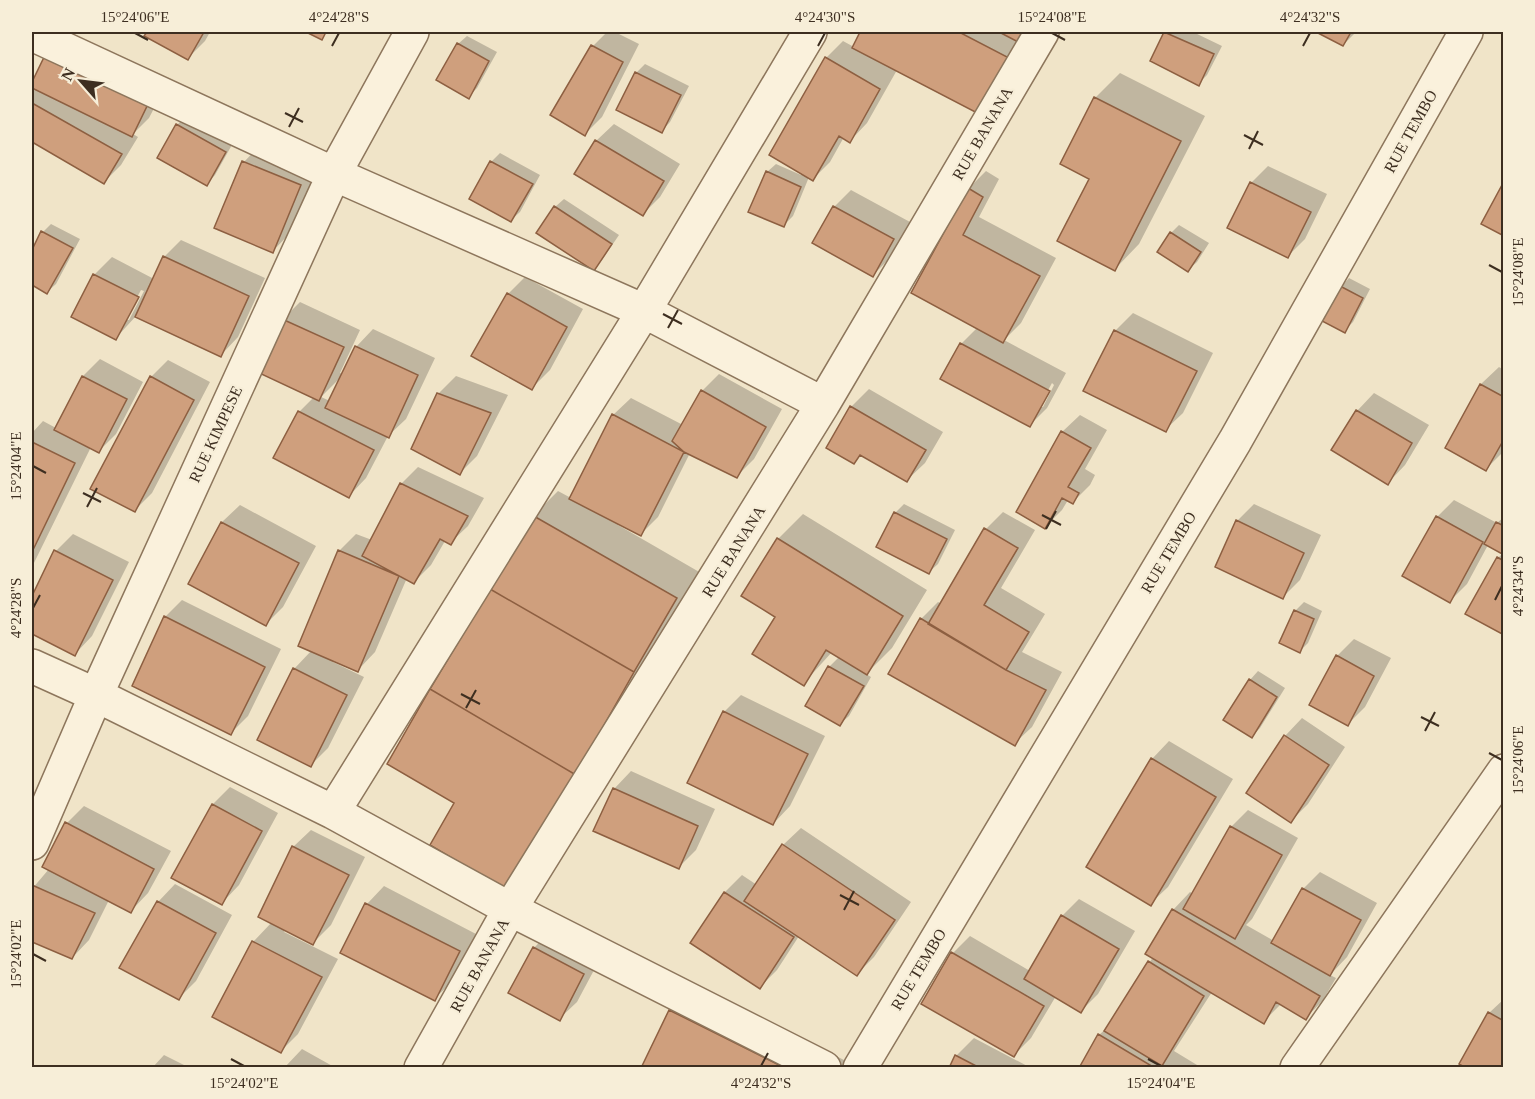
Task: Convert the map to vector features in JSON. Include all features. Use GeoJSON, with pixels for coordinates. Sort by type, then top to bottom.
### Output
{"type":"FeatureCollection","features":[{"type":"Feature","properties":{"kind":"street","name":"RUE KIMPESE"},"geometry":{"type":"LineString","coordinates":[[32,843],[96,694],[334,174],[411,32]]}},
{"type":"Feature","properties":{"kind":"street"},"geometry":{"type":"LineString","coordinates":[[333,812],[644,311],[810,32]]}},
{"type":"Feature","properties":{"kind":"street","name":"RUE BANANA"},"geometry":{"type":"LineString","coordinates":[[421,1068],[510,909],[823,404],[1042,32]]}},
{"type":"Feature","properties":{"kind":"street","name":"RUE TEMBO"},"geometry":{"type":"LineString","coordinates":[[860,1068],[1235,441],[1466,32]]}},
{"type":"Feature","properties":{"kind":"street"},"geometry":{"type":"LineString","coordinates":[[32,34],[334,174],[644,311],[823,404]]}},
{"type":"Feature","properties":{"kind":"street"},"geometry":{"type":"LineString","coordinates":[[32,666],[96,694],[333,812],[510,909],[824,1068]]}},
{"type":"Feature","properties":{"kind":"street"},"geometry":{"type":"LineString","coordinates":[[1297,1068],[1503,771]]}},
{"type":"Feature","properties":{"kind":"building"},"geometry":{"type":"Polygon","coordinates":[[[147,32],[204,32],[188,60],[144,36],[147,32]]]}},
{"type":"Feature","properties":{"kind":"building"},"geometry":{"type":"Polygon","coordinates":[[[306,32],[326,32],[322,40],[306,32]]]}},
{"type":"Feature","properties":{"kind":"building"},"geometry":{"type":"Polygon","coordinates":[[[860,32],[959,32],[1011,59],[981,115],[852,48],[860,32]]]}},
{"type":"Feature","properties":{"kind":"building"},"geometry":{"type":"Polygon","coordinates":[[[999,32],[1029,32],[1022,44],[999,32]]]}},
{"type":"Feature","properties":{"kind":"building"},"geometry":{"type":"Polygon","coordinates":[[[1164,32],[1214,54],[1199,86],[1150,61],[1164,32]]]}},
{"type":"Feature","properties":{"kind":"building"},"geometry":{"type":"Polygon","coordinates":[[[1316,32],[1351,32],[1343,46],[1316,32]]]}},
{"type":"Feature","properties":{"kind":"building"},"geometry":{"type":"Polygon","coordinates":[[[457,43],[489,61],[469,99],[436,80],[457,43]]]}},
{"type":"Feature","properties":{"kind":"building"},"geometry":{"type":"Polygon","coordinates":[[[591,45],[623,62],[585,136],[550,115],[591,45]]]}},
{"type":"Feature","properties":{"kind":"building"},"geometry":{"type":"Polygon","coordinates":[[[48,49],[150,100],[132,137],[32,88],[32,82],[48,49]]]}},
{"type":"Feature","properties":{"kind":"building"},"geometry":{"type":"Polygon","coordinates":[[[825,57],[880,89],[850,143],[839,136],[813,181],[769,155],[825,57]]]}},
{"type":"Feature","properties":{"kind":"building"},"geometry":{"type":"Polygon","coordinates":[[[635,72],[681,95],[662,133],[616,110],[635,72]]]}},
{"type":"Feature","properties":{"kind":"building"},"geometry":{"type":"Polygon","coordinates":[[[1094,97],[1181,141],[1115,271],[1057,241],[1089,179],[1060,164],[1094,97]]]}},
{"type":"Feature","properties":{"kind":"building"},"geometry":{"type":"Polygon","coordinates":[[[32,103],[122,154],[104,184],[32,142],[32,103]]]}},
{"type":"Feature","properties":{"kind":"building"},"geometry":{"type":"Polygon","coordinates":[[[176,124],[226,152],[207,186],[157,158],[176,124]]]}},
{"type":"Feature","properties":{"kind":"building"},"geometry":{"type":"Polygon","coordinates":[[[595,140],[664,181],[643,216],[574,174],[595,140]]]}},
{"type":"Feature","properties":{"kind":"building"},"geometry":{"type":"Polygon","coordinates":[[[242,161],[301,185],[273,253],[214,228],[242,161]]]}},
{"type":"Feature","properties":{"kind":"building"},"geometry":{"type":"Polygon","coordinates":[[[490,161],[533,184],[511,222],[469,199],[490,161]]]}},
{"type":"Feature","properties":{"kind":"building"},"geometry":{"type":"Polygon","coordinates":[[[766,171],[801,187],[784,227],[748,212],[766,171]]]}},
{"type":"Feature","properties":{"kind":"building"},"geometry":{"type":"Polygon","coordinates":[[[1250,182],[1311,212],[1288,258],[1227,228],[1250,182]]]}},
{"type":"Feature","properties":{"kind":"building"},"geometry":{"type":"Polygon","coordinates":[[[1502,185],[1504,186],[1504,236],[1481,224],[1502,185]]]}},
{"type":"Feature","properties":{"kind":"building"},"geometry":{"type":"Polygon","coordinates":[[[968,188],[983,197],[963,235],[1040,276],[1003,343],[911,293],[968,188]]]}},
{"type":"Feature","properties":{"kind":"building"},"geometry":{"type":"Polygon","coordinates":[[[554,206],[612,244],[594,271],[536,233],[554,206]]]}},
{"type":"Feature","properties":{"kind":"building"},"geometry":{"type":"Polygon","coordinates":[[[833,206],[894,239],[873,277],[812,243],[833,206]]]}},
{"type":"Feature","properties":{"kind":"building"},"geometry":{"type":"Polygon","coordinates":[[[41,231],[73,248],[47,294],[32,285],[32,250],[41,231]]]}},
{"type":"Feature","properties":{"kind":"building"},"geometry":{"type":"Polygon","coordinates":[[[1170,232],[1201,252],[1188,272],[1157,252],[1170,232]]]}},
{"type":"Feature","properties":{"kind":"building"},"geometry":{"type":"Polygon","coordinates":[[[163,256],[249,296],[221,357],[135,317],[163,256]]]}},
{"type":"Feature","properties":{"kind":"building"},"geometry":{"type":"Polygon","coordinates":[[[93,274],[139,297],[116,340],[71,317],[93,274]]]}},
{"type":"Feature","properties":{"kind":"building"},"geometry":{"type":"Polygon","coordinates":[[[1340,286],[1363,298],[1345,333],[1322,321],[1340,286]]]}},
{"type":"Feature","properties":{"kind":"building"},"geometry":{"type":"Polygon","coordinates":[[[507,293],[567,327],[532,390],[471,356],[507,293]]]}},
{"type":"Feature","properties":{"kind":"building"},"geometry":{"type":"Polygon","coordinates":[[[282,319],[344,347],[319,401],[257,372],[282,319]]]}},
{"type":"Feature","properties":{"kind":"building"},"geometry":{"type":"Polygon","coordinates":[[[1114,330],[1197,371],[1166,432],[1083,391],[1114,330]]]}},
{"type":"Feature","properties":{"kind":"building"},"geometry":{"type":"Polygon","coordinates":[[[960,343],[1050,391],[1030,427],[940,379],[960,343]]]}},
{"type":"Feature","properties":{"kind":"building"},"geometry":{"type":"Polygon","coordinates":[[[355,346],[418,375],[389,438],[325,408],[355,346]]]}},
{"type":"Feature","properties":{"kind":"building"},"geometry":{"type":"Polygon","coordinates":[[[82,376],[127,399],[99,453],[54,430],[82,376]]]}},
{"type":"Feature","properties":{"kind":"building"},"geometry":{"type":"Polygon","coordinates":[[[150,376],[194,400],[135,512],[90,489],[150,376]]]}},
{"type":"Feature","properties":{"kind":"building"},"geometry":{"type":"Polygon","coordinates":[[[1480,384],[1504,397],[1504,439],[1486,471],[1445,448],[1480,384]]]}},
{"type":"Feature","properties":{"kind":"building"},"geometry":{"type":"Polygon","coordinates":[[[701,390],[766,427],[737,478],[684,452],[672,441],[701,390]]]}},
{"type":"Feature","properties":{"kind":"building"},"geometry":{"type":"Polygon","coordinates":[[[437,393],[491,413],[460,475],[411,449],[437,393]]]}},
{"type":"Feature","properties":{"kind":"building"},"geometry":{"type":"Polygon","coordinates":[[[850,406],[926,450],[907,482],[860,455],[854,464],[826,448],[850,406]]]}},
{"type":"Feature","properties":{"kind":"building"},"geometry":{"type":"Polygon","coordinates":[[[1356,410],[1412,443],[1388,485],[1331,450],[1356,410]]]}},
{"type":"Feature","properties":{"kind":"building"},"geometry":{"type":"Polygon","coordinates":[[[298,411],[374,450],[349,498],[273,458],[298,411]]]}},
{"type":"Feature","properties":{"kind":"building"},"geometry":{"type":"Polygon","coordinates":[[[612,414],[684,452],[641,536],[569,499],[612,414]]]}},
{"type":"Feature","properties":{"kind":"building"},"geometry":{"type":"Polygon","coordinates":[[[1061,431],[1091,448],[1068,487],[1079,493],[1073,504],[1062,498],[1045,529],[1016,512],[1061,431]]]}},
{"type":"Feature","properties":{"kind":"building"},"geometry":{"type":"Polygon","coordinates":[[[32,442],[75,463],[32,552],[32,442]]]}},
{"type":"Feature","properties":{"kind":"building"},"geometry":{"type":"Polygon","coordinates":[[[400,483],[468,516],[451,545],[440,539],[414,584],[362,556],[400,483]]]}},
{"type":"Feature","properties":{"kind":"building"},"geometry":{"type":"Polygon","coordinates":[[[894,512],[947,539],[929,574],[876,547],[894,512]]]}},
{"type":"Feature","properties":{"kind":"building"},"geometry":{"type":"Polygon","coordinates":[[[532,515],[677,598],[634,672],[490,589],[532,515]]]}},
{"type":"Feature","properties":{"kind":"building"},"geometry":{"type":"Polygon","coordinates":[[[1436,516],[1483,542],[1450,603],[1402,576],[1436,516]]]}},
{"type":"Feature","properties":{"kind":"building"},"geometry":{"type":"Polygon","coordinates":[[[1236,520],[1304,553],[1283,599],[1215,567],[1236,520]]]}},
{"type":"Feature","properties":{"kind":"building"},"geometry":{"type":"Polygon","coordinates":[[[221,522],[299,563],[266,626],[188,584],[221,522]]]}},
{"type":"Feature","properties":{"kind":"building"},"geometry":{"type":"Polygon","coordinates":[[[1496,522],[1504,526],[1504,555],[1484,544],[1496,522]]]}},
{"type":"Feature","properties":{"kind":"building"},"geometry":{"type":"Polygon","coordinates":[[[984,528],[1018,548],[984,605],[1029,632],[1006,670],[928,624],[984,528]]]}},
{"type":"Feature","properties":{"kind":"building"},"geometry":{"type":"Polygon","coordinates":[[[777,538],[903,616],[867,675],[826,650],[804,686],[752,654],[775,617],[741,596],[777,538]]]}},
{"type":"Feature","properties":{"kind":"building"},"geometry":{"type":"Polygon","coordinates":[[[54,550],[113,580],[75,656],[32,634],[32,596],[54,550]]]}},
{"type":"Feature","properties":{"kind":"building"},"geometry":{"type":"Polygon","coordinates":[[[338,550],[399,576],[358,672],[298,646],[338,550]]]}},
{"type":"Feature","properties":{"kind":"building"},"geometry":{"type":"Polygon","coordinates":[[[1497,557],[1504,561],[1504,635],[1465,614],[1497,557]]]}},
{"type":"Feature","properties":{"kind":"building"},"geometry":{"type":"Polygon","coordinates":[[[490,589],[634,672],[576,775],[430,689],[490,589]]]}},
{"type":"Feature","properties":{"kind":"building"},"geometry":{"type":"Polygon","coordinates":[[[1294,610],[1314,619],[1300,653],[1279,643],[1294,610]]]}},
{"type":"Feature","properties":{"kind":"building"},"geometry":{"type":"Polygon","coordinates":[[[164,616],[265,667],[231,735],[132,686],[164,616]]]}},
{"type":"Feature","properties":{"kind":"building"},"geometry":{"type":"Polygon","coordinates":[[[920,618],[1006,670],[1046,690],[1015,746],[888,674],[920,618]]]}},
{"type":"Feature","properties":{"kind":"building"},"geometry":{"type":"Polygon","coordinates":[[[1336,655],[1374,676],[1348,726],[1309,705],[1336,655]]]}},
{"type":"Feature","properties":{"kind":"building"},"geometry":{"type":"Polygon","coordinates":[[[828,666],[864,686],[840,726],[805,706],[828,666]]]}},
{"type":"Feature","properties":{"kind":"building"},"geometry":{"type":"Polygon","coordinates":[[[293,668],[347,695],[311,767],[257,740],[293,668]]]}},
{"type":"Feature","properties":{"kind":"building"},"geometry":{"type":"Polygon","coordinates":[[[1249,679],[1277,697],[1252,738],[1223,720],[1249,679]]]}},
{"type":"Feature","properties":{"kind":"building"},"geometry":{"type":"Polygon","coordinates":[[[430,689],[576,775],[507,891],[430,845],[454,803],[387,764],[430,689]]]}},
{"type":"Feature","properties":{"kind":"building"},"geometry":{"type":"Polygon","coordinates":[[[723,711],[808,754],[773,825],[687,783],[723,711]]]}},
{"type":"Feature","properties":{"kind":"building"},"geometry":{"type":"Polygon","coordinates":[[[1284,735],[1329,765],[1291,823],[1246,793],[1284,735]]]}},
{"type":"Feature","properties":{"kind":"building"},"geometry":{"type":"Polygon","coordinates":[[[1151,758],[1216,797],[1151,906],[1086,867],[1151,758]]]}},
{"type":"Feature","properties":{"kind":"building"},"geometry":{"type":"Polygon","coordinates":[[[613,788],[698,826],[679,869],[593,831],[613,788]]]}},
{"type":"Feature","properties":{"kind":"building"},"geometry":{"type":"Polygon","coordinates":[[[212,804],[262,831],[222,905],[171,878],[212,804]]]}},
{"type":"Feature","properties":{"kind":"building"},"geometry":{"type":"Polygon","coordinates":[[[65,822],[154,869],[131,913],[42,867],[65,822]]]}},
{"type":"Feature","properties":{"kind":"building"},"geometry":{"type":"Polygon","coordinates":[[[1230,826],[1282,855],[1235,939],[1183,909],[1230,826]]]}},
{"type":"Feature","properties":{"kind":"building"},"geometry":{"type":"Polygon","coordinates":[[[782,844],[895,920],[857,976],[744,901],[782,844]]]}},
{"type":"Feature","properties":{"kind":"building"},"geometry":{"type":"Polygon","coordinates":[[[292,846],[349,875],[313,945],[258,917],[292,846]]]}},
{"type":"Feature","properties":{"kind":"building"},"geometry":{"type":"Polygon","coordinates":[[[32,885],[95,913],[72,959],[32,942],[32,885]]]}},
{"type":"Feature","properties":{"kind":"building"},"geometry":{"type":"Polygon","coordinates":[[[1302,888],[1361,920],[1330,976],[1271,943],[1302,888]]]}},
{"type":"Feature","properties":{"kind":"building"},"geometry":{"type":"Polygon","coordinates":[[[724,892],[794,937],[760,989],[690,943],[724,892]]]}},
{"type":"Feature","properties":{"kind":"building"},"geometry":{"type":"Polygon","coordinates":[[[157,901],[216,933],[179,1000],[119,968],[157,901]]]}},
{"type":"Feature","properties":{"kind":"building"},"geometry":{"type":"Polygon","coordinates":[[[365,903],[460,951],[435,1001],[340,953],[365,903]]]}},
{"type":"Feature","properties":{"kind":"building"},"geometry":{"type":"Polygon","coordinates":[[[1172,909],[1320,996],[1306,1020],[1276,1002],[1264,1024],[1145,954],[1172,909]]]}},
{"type":"Feature","properties":{"kind":"building"},"geometry":{"type":"Polygon","coordinates":[[[1061,915],[1119,949],[1081,1013],[1024,979],[1061,915]]]}},
{"type":"Feature","properties":{"kind":"building"},"geometry":{"type":"Polygon","coordinates":[[[252,941],[322,977],[281,1053],[212,1017],[252,941]]]}},
{"type":"Feature","properties":{"kind":"building"},"geometry":{"type":"Polygon","coordinates":[[[533,947],[584,974],[560,1021],[508,993],[533,947]]]}},
{"type":"Feature","properties":{"kind":"building"},"geometry":{"type":"Polygon","coordinates":[[[951,952],[1044,1006],[1014,1057],[921,1004],[951,952]]]}},
{"type":"Feature","properties":{"kind":"building"},"geometry":{"type":"Polygon","coordinates":[[[1148,961],[1204,996],[1162,1066],[1104,1031],[1148,961]]]}},
{"type":"Feature","properties":{"kind":"building"},"geometry":{"type":"Polygon","coordinates":[[[669,1010],[785,1068],[641,1068],[669,1010]]]}},
{"type":"Feature","properties":{"kind":"building"},"geometry":{"type":"Polygon","coordinates":[[[1488,1012],[1504,1021],[1504,1068],[1466,1068],[1459,1064],[1488,1012]]]}},
{"type":"Feature","properties":{"kind":"building"},"geometry":{"type":"Polygon","coordinates":[[[1098,1034],[1155,1068],[1079,1068],[1098,1034]]]}},
{"type":"Feature","properties":{"kind":"building"},"geometry":{"type":"Polygon","coordinates":[[[955,1055],[980,1068],[949,1068],[955,1055]]]}}]}
